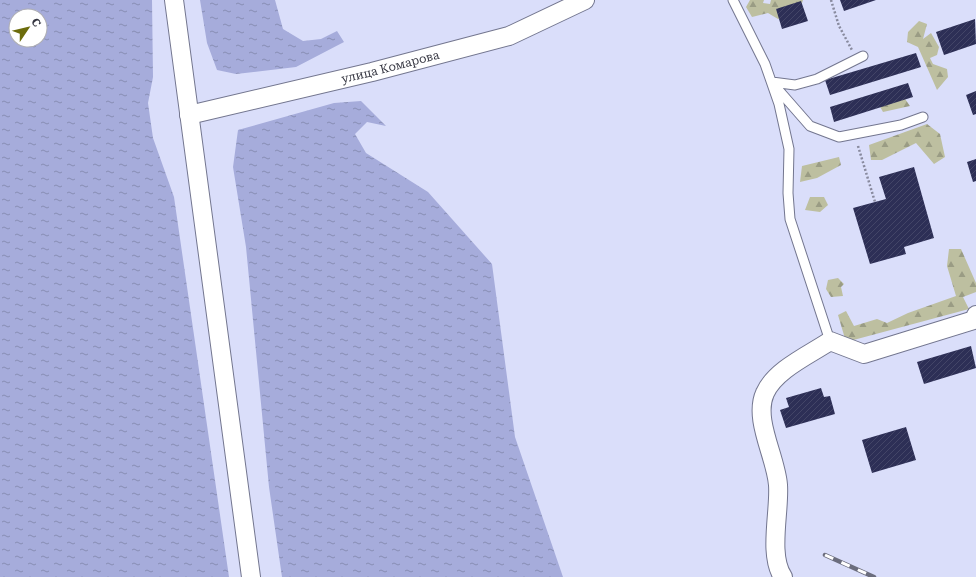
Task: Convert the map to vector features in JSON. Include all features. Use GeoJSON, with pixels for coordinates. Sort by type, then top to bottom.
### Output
{"type":"FeatureCollection","features":[{"type":"Feature","properties":{"kind":"street"},"geometry":{"type":"LineString","coordinates":[[174,0],[252,577]]}},
{"type":"Feature","properties":{"kind":"street","name":"улица Комарова"},"geometry":{"type":"LineString","coordinates":[[189,115],[372,72],[509,36],[579,1]]}},
{"type":"Feature","properties":{"kind":"street"},"geometry":{"type":"LineString","coordinates":[[783,577],[778,569],[776,551],[778,484],[761,420],[764,394],[775,377],[830,341],[864,354],[974,320],[976,315]]}},
{"type":"Feature","properties":{"kind":"lane"},"geometry":{"type":"LineString","coordinates":[[733,0],[762,58],[779,104],[789,149],[788,193],[790,219],[830,341]]}},
{"type":"Feature","properties":{"kind":"lane"},"geometry":{"type":"LineString","coordinates":[[772,82],[795,85],[817,79],[860,58]]}},
{"type":"Feature","properties":{"kind":"lane"},"geometry":{"type":"LineString","coordinates":[[772,82],[810,126],[839,137],[901,125],[923,116]]}},
{"type":"Feature","properties":{"kind":"path"},"geometry":{"type":"LineString","coordinates":[[831,0],[840,26],[860,58]]}},
{"type":"Feature","properties":{"kind":"path"},"geometry":{"type":"LineString","coordinates":[[854,134],[875,202]]}},
{"type":"Feature","properties":{"kind":"green space"},"geometry":{"type":"Polygon","coordinates":[[[750,0],[764,0],[763,3],[770,4],[771,0],[803,0],[799,12],[778,19],[768,13],[752,17],[746,7],[750,0]]]}},
{"type":"Feature","properties":{"kind":"green space"},"geometry":{"type":"Polygon","coordinates":[[[919,21],[927,24],[923,39],[931,33],[939,47],[937,55],[930,58],[933,64],[947,69],[948,77],[937,90],[918,47],[907,42],[908,32],[919,21]]]}},
{"type":"Feature","properties":{"kind":"green space"},"geometry":{"type":"Polygon","coordinates":[[[903,96],[910,106],[883,112],[878,103],[903,96]]]}},
{"type":"Feature","properties":{"kind":"green space"},"geometry":{"type":"Polygon","coordinates":[[[927,124],[940,134],[945,157],[934,164],[916,143],[882,160],[871,160],[869,145],[927,124]]]}},
{"type":"Feature","properties":{"kind":"green space"},"geometry":{"type":"Polygon","coordinates":[[[839,157],[841,165],[817,178],[800,182],[802,166],[839,157]]]}},
{"type":"Feature","properties":{"kind":"green space"},"geometry":{"type":"Polygon","coordinates":[[[810,197],[824,197],[828,205],[820,212],[805,210],[810,197]]]}},
{"type":"Feature","properties":{"kind":"green space"},"geometry":{"type":"Polygon","coordinates":[[[949,249],[961,249],[976,283],[976,292],[963,297],[969,309],[846,342],[838,315],[846,311],[854,326],[877,319],[887,323],[908,313],[956,296],[947,266],[949,249]]]}},
{"type":"Feature","properties":{"kind":"green space"},"geometry":{"type":"Polygon","coordinates":[[[838,278],[844,284],[841,287],[843,296],[831,297],[826,289],[828,280],[838,278]]]}},
{"type":"Feature","properties":{"kind":"water"},"geometry":{"type":"Polygon","coordinates":[[[0,0],[152,0],[153,77],[148,103],[153,138],[174,197],[229,577],[0,577],[0,0]]]}},
{"type":"Feature","properties":{"kind":"water"},"geometry":{"type":"Polygon","coordinates":[[[200,0],[275,0],[283,29],[303,41],[321,39],[337,31],[344,42],[296,67],[236,74],[217,70],[207,43],[200,0]]]}},
{"type":"Feature","properties":{"kind":"water"},"geometry":{"type":"Polygon","coordinates":[[[361,101],[386,126],[367,122],[355,134],[366,153],[428,192],[492,264],[515,437],[563,577],[282,577],[269,487],[246,247],[233,167],[238,130],[334,103],[361,101]]]}},
{"type":"Feature","properties":{"kind":"building"},"geometry":{"type":"Polygon","coordinates":[[[840,0],[876,0],[844,11],[840,0]]]}},
{"type":"Feature","properties":{"kind":"building"},"geometry":{"type":"Polygon","coordinates":[[[801,1],[808,21],[782,29],[776,9],[801,1]]]}},
{"type":"Feature","properties":{"kind":"building"},"geometry":{"type":"Polygon","coordinates":[[[975,19],[976,44],[944,55],[936,32],[975,19]]]}},
{"type":"Feature","properties":{"kind":"building"},"geometry":{"type":"Polygon","coordinates":[[[916,53],[921,67],[830,95],[825,80],[916,53]]]}},
{"type":"Feature","properties":{"kind":"building"},"geometry":{"type":"Polygon","coordinates":[[[908,83],[913,97],[834,122],[830,107],[908,83]]]}},
{"type":"Feature","properties":{"kind":"building"},"geometry":{"type":"Polygon","coordinates":[[[976,91],[976,114],[973,115],[966,95],[976,91]]]}},
{"type":"Feature","properties":{"kind":"building"},"geometry":{"type":"Polygon","coordinates":[[[976,159],[976,181],[973,182],[967,162],[976,159]]]}},
{"type":"Feature","properties":{"kind":"building"},"geometry":{"type":"Polygon","coordinates":[[[914,167],[934,238],[904,247],[906,254],[870,264],[853,208],[886,199],[879,177],[914,167]]]}},
{"type":"Feature","properties":{"kind":"building"},"geometry":{"type":"Polygon","coordinates":[[[971,346],[976,368],[924,384],[917,362],[971,346]]]}},
{"type":"Feature","properties":{"kind":"building"},"geometry":{"type":"Polygon","coordinates":[[[821,388],[824,397],[830,396],[835,414],[786,428],[780,410],[789,407],[786,398],[821,388]]]}},
{"type":"Feature","properties":{"kind":"building"},"geometry":{"type":"Polygon","coordinates":[[[906,427],[916,460],[872,473],[862,440],[906,427]]]}},
{"type":"Feature","properties":{"kind":"railway"},"geometry":{"type":"LineString","coordinates":[[825,555],[874,577]]}}]}
